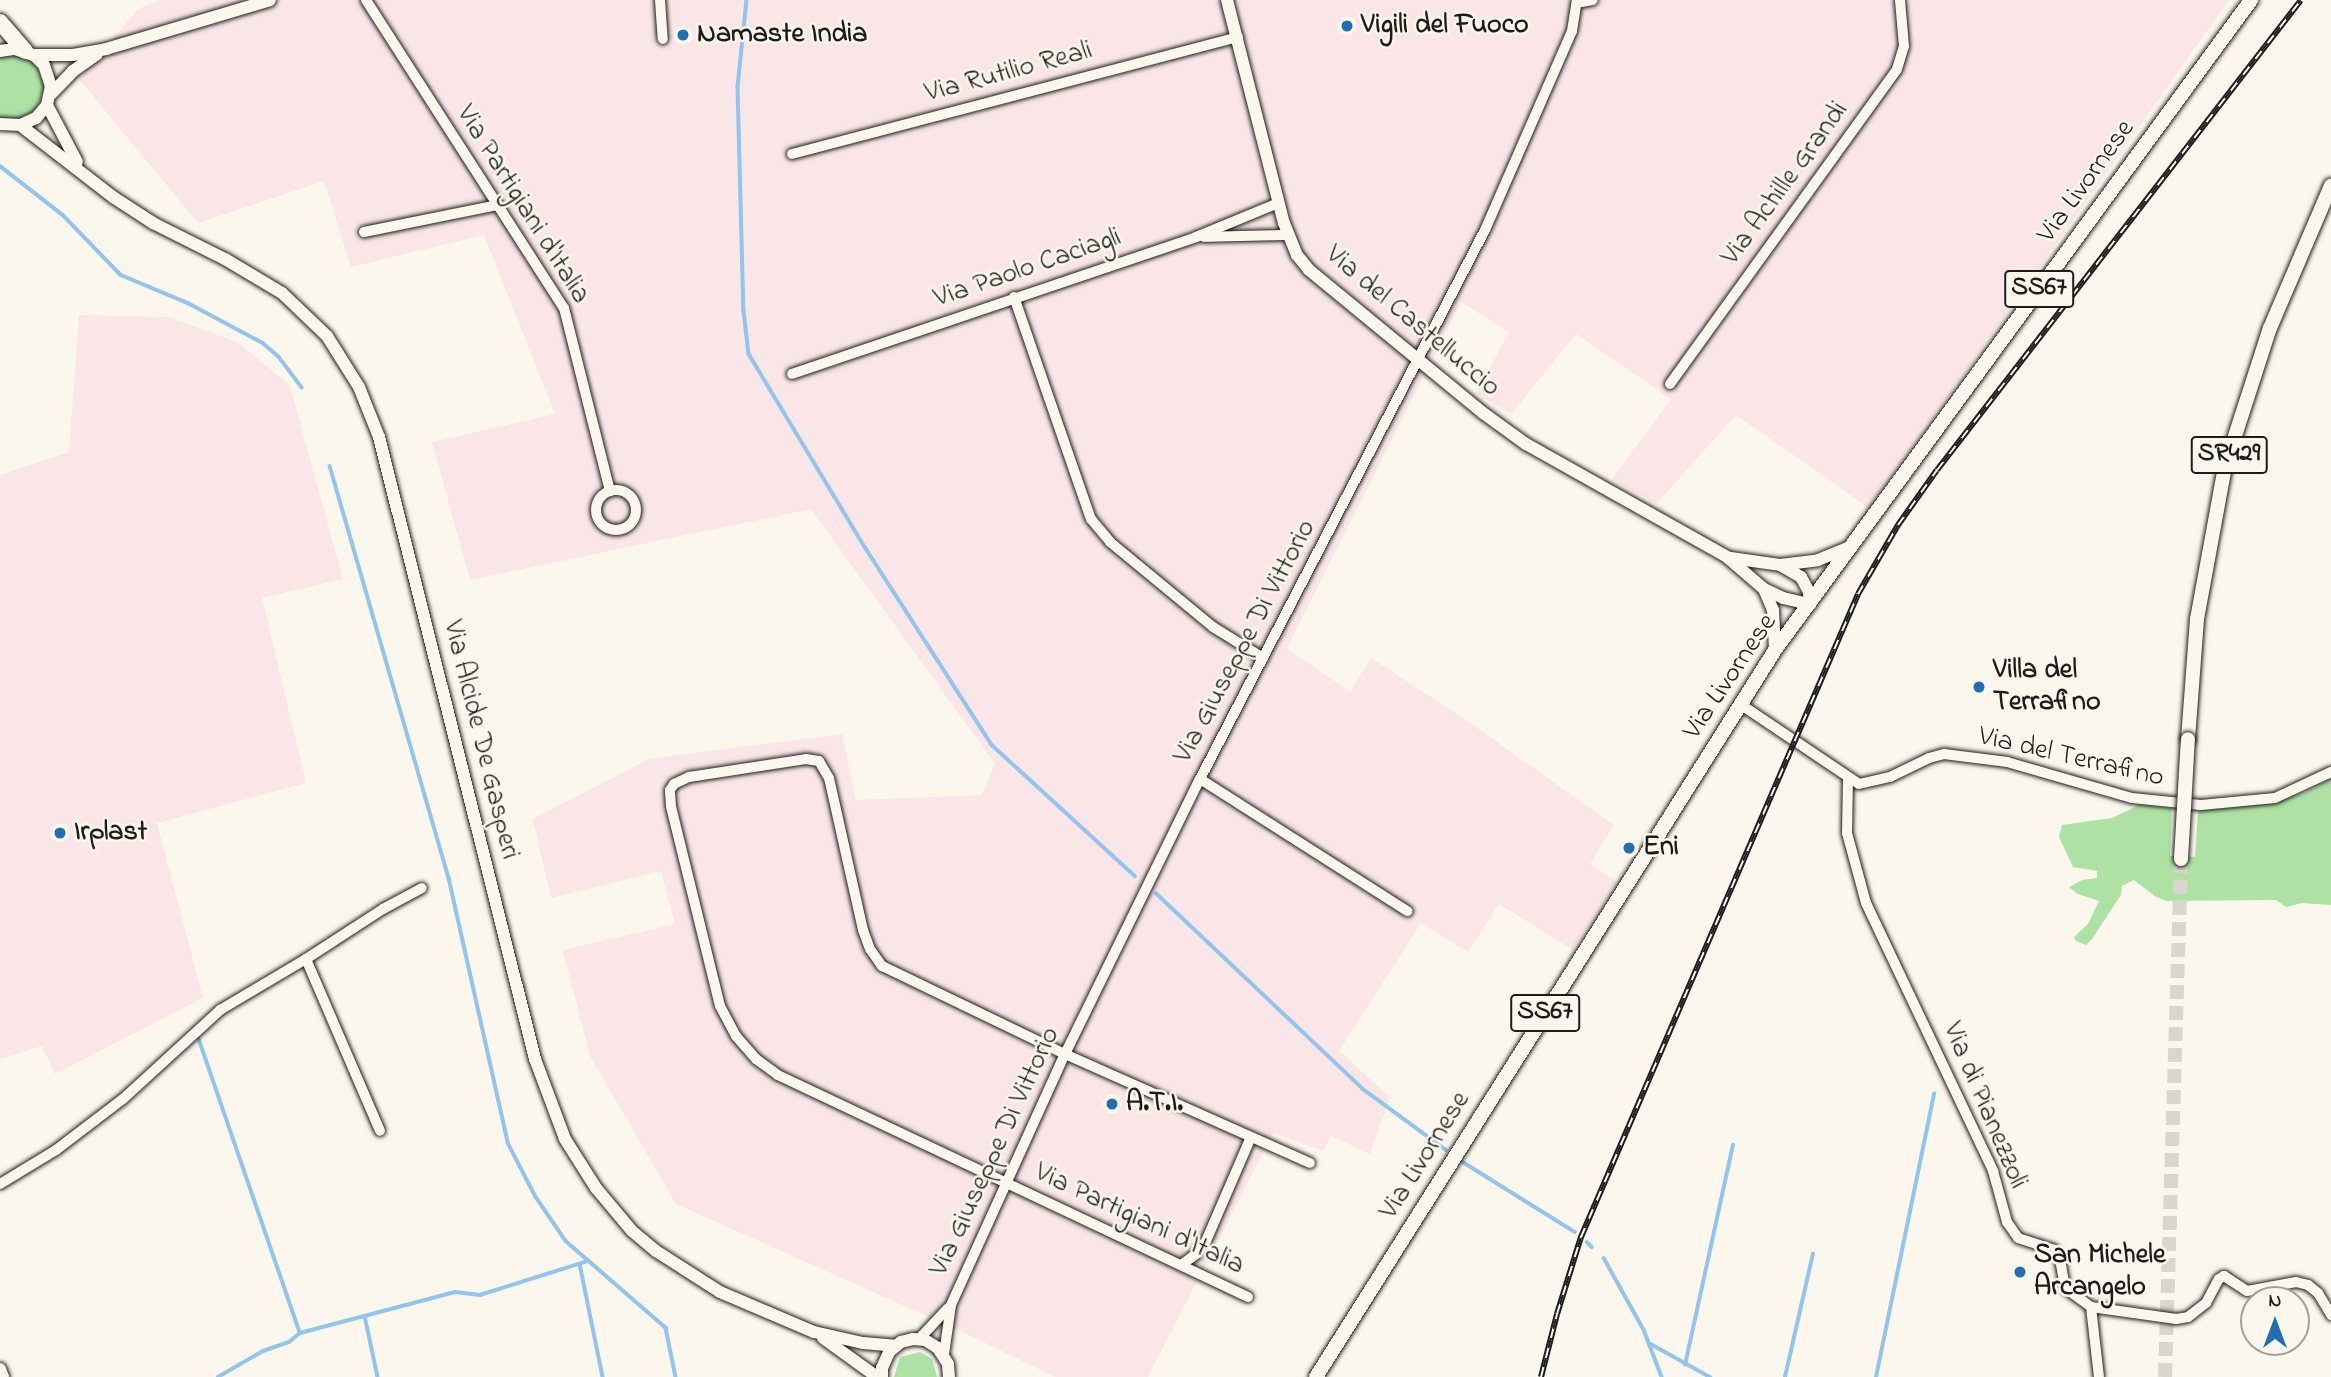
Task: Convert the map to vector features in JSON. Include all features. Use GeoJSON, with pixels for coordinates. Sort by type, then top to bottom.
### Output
{"type":"FeatureCollection","features":[{"type":"Feature","properties":{"kind":"highway"},"geometry":{"type":"LineString","coordinates":[[0,22],[29,53]]}},
{"type":"Feature","properties":{"kind":"main road","name":"Via Livornese"},"geometry":{"type":"LineString","coordinates":[[2226,31],[2237,0]]}},
{"type":"Feature","properties":{"kind":"main road","name":"Via Livornese"},"geometry":{"type":"LineString","coordinates":[[1316,1377],[1775,650],[2250,0]]}},
{"type":"Feature","properties":{"kind":"main road","name":"SR429"},"geometry":{"type":"LineString","coordinates":[[2181,859],[2197,619],[2225,467],[2270,328],[2331,186]]}},
{"type":"Feature","properties":{"kind":"street"},"geometry":{"type":"LineString","coordinates":[[0,51],[73,55],[106,49],[270,0]]}},
{"type":"Feature","properties":{"kind":"street","name":"Via Partigiani d'Italia"},"geometry":{"type":"LineString","coordinates":[[366,0],[564,308],[610,491]]}},
{"type":"Feature","properties":{"kind":"street"},"geometry":{"type":"LineString","coordinates":[[660,0],[663,39]]}},
{"type":"Feature","properties":{"kind":"street","name":"Via del Castelluccio"},"geometry":{"type":"LineString","coordinates":[[1227,0],[1288,235],[1297,255],[1315,276],[1483,413],[1526,444],[1727,557],[1764,589],[1810,604]]}},
{"type":"Feature","properties":{"kind":"street"},"geometry":{"type":"LineString","coordinates":[[1577,2],[1592,0]]}},
{"type":"Feature","properties":{"kind":"street","name":"Via Achille Grandi"},"geometry":{"type":"LineString","coordinates":[[1670,384],[1896,69],[1905,46],[1899,0]]}},
{"type":"Feature","properties":{"kind":"street","name":"Via Giuseppe Di Vittorio"},"geometry":{"type":"LineString","coordinates":[[944,1354],[951,1305],[1065,1054],[1200,779],[1421,360],[1485,230],[1535,121],[1572,31],[1577,2]]}},
{"type":"Feature","properties":{"kind":"street","name":"Via Rutilio Reali"},"geometry":{"type":"LineString","coordinates":[[792,154],[1238,37]]}},
{"type":"Feature","properties":{"kind":"street"},"geometry":{"type":"LineString","coordinates":[[0,124],[20,125],[36,118],[73,71],[106,49]]}},
{"type":"Feature","properties":{"kind":"street","name":"Via Alcide De Gasperi"},"geometry":{"type":"LineString","coordinates":[[29,53],[48,72],[49,99],[80,169]]}},
{"type":"Feature","properties":{"kind":"street","name":"Via Alcide De Gasperi"},"geometry":{"type":"LineString","coordinates":[[20,125],[113,197],[153,223],[225,259],[282,293],[327,336],[345,362],[368,405],[379,437],[526,1027],[548,1098],[565,1139],[604,1198],[632,1231],[656,1251],[720,1292],[814,1332],[844,1350],[879,1377]]}},
{"type":"Feature","properties":{"kind":"street","name":"Via Paolo Caciagli"},"geometry":{"type":"LineString","coordinates":[[792,374],[1196,237],[1278,203]]}},
{"type":"Feature","properties":{"kind":"street"},"geometry":{"type":"LineString","coordinates":[[364,232],[498,205]]}},
{"type":"Feature","properties":{"kind":"street"},"geometry":{"type":"LineString","coordinates":[[1196,237],[1288,235]]}},
{"type":"Feature","properties":{"kind":"street"},"geometry":{"type":"LineString","coordinates":[[1014,298],[1091,519],[1110,542],[1213,627],[1263,658]]}},
{"type":"Feature","properties":{"kind":"street"},"geometry":{"type":"LineString","coordinates":[[610,491],[624,492],[634,501],[635,514],[622,529],[610,529],[597,516],[600,498],[610,491]]}},
{"type":"Feature","properties":{"kind":"street","name":"Via del Castelluccio"},"geometry":{"type":"LineString","coordinates":[[1727,557],[1780,565],[1818,560],[1851,547]]}},
{"type":"Feature","properties":{"kind":"street"},"geometry":{"type":"LineString","coordinates":[[1780,565],[1801,577],[1809,592],[1810,604]]}},
{"type":"Feature","properties":{"kind":"street"},"geometry":{"type":"LineString","coordinates":[[1764,589],[1773,610],[1775,650]]}},
{"type":"Feature","properties":{"kind":"street"},"geometry":{"type":"LineString","coordinates":[[1740,704],[1848,777]]}},
{"type":"Feature","properties":{"kind":"street","name":"Via del Terrafino"},"geometry":{"type":"LineString","coordinates":[[1848,777],[1859,784],[1870,783],[1944,754],[2007,762],[2132,798],[2201,806],[2275,798],[2331,772]]}},
{"type":"Feature","properties":{"kind":"street","name":"Via Partigiani d'Italia"},"geometry":{"type":"LineString","coordinates":[[1065,1054],[882,967],[863,930],[827,772],[819,761],[806,759],[689,777],[681,779],[670,790],[671,806],[726,1020],[745,1048],[778,1075],[1248,1297]]}},
{"type":"Feature","properties":{"kind":"street","name":"Via di Pianezzoli"},"geometry":{"type":"LineString","coordinates":[[1848,777],[1847,834],[1866,903],[1993,1171],[2010,1229],[2018,1238],[2054,1250],[2060,1259],[2065,1288],[2091,1307]]}},
{"type":"Feature","properties":{"kind":"street"},"geometry":{"type":"LineString","coordinates":[[1200,779],[1407,911]]}},
{"type":"Feature","properties":{"kind":"street"},"geometry":{"type":"LineString","coordinates":[[0,1184],[56,1150],[123,1100],[220,1010],[383,909],[422,888]]}},
{"type":"Feature","properties":{"kind":"street"},"geometry":{"type":"LineString","coordinates":[[306,959],[380,1131]]}},
{"type":"Feature","properties":{"kind":"street"},"geometry":{"type":"LineString","coordinates":[[1065,1054],[1310,1163]]}},
{"type":"Feature","properties":{"kind":"street"},"geometry":{"type":"LineString","coordinates":[[1181,1265],[1206,1241],[1251,1137]]}},
{"type":"Feature","properties":{"kind":"street"},"geometry":{"type":"LineString","coordinates":[[2099,1377],[2091,1307],[2176,1319],[2188,1317],[2206,1303],[2219,1279],[2224,1276],[2247,1291],[2296,1282],[2308,1285],[2318,1293],[2331,1315]]}},
{"type":"Feature","properties":{"kind":"street","name":"Via Giuseppe Di Vittorio"},"geometry":{"type":"LineString","coordinates":[[919,1339],[951,1305]]}},
{"type":"Feature","properties":{"kind":"street","name":"Via Alcide De Gasperi"},"geometry":{"type":"LineString","coordinates":[[814,1332],[863,1343],[895,1346]]}},
{"type":"Feature","properties":{"kind":"street"},"geometry":{"type":"LineString","coordinates":[[879,1377],[884,1359],[895,1346],[919,1339],[933,1343],[944,1354],[949,1377]]}},
{"type":"Feature","properties":{"kind":"street"},"geometry":{"type":"LineString","coordinates":[[0,1369],[3,1377]]}},
{"type":"Feature","properties":{"kind":"shaded area"},"geometry":{"type":"Polygon","coordinates":[[[159,0],[2229,0],[1869,508],[1736,415],[1656,504],[1612,479],[1671,399],[1576,334],[1511,414],[1476,393],[1509,332],[1461,302],[1287,648],[1350,692],[1371,658],[1466,720],[1614,825],[1590,864],[1617,882],[1573,950],[1499,904],[1468,952],[1421,923],[1339,1051],[1390,1097],[1370,1154],[1331,1136],[1323,1151],[1273,1133],[1148,1377],[1055,1377],[965,1333],[676,1204],[590,1056],[563,950],[675,924],[661,871],[551,898],[533,819],[649,759],[842,734],[856,800],[982,795],[995,764],[811,509],[470,580],[432,442],[555,414],[484,235],[351,267],[324,181],[198,223],[79,79],[138,9],[159,0]]]}},
{"type":"Feature","properties":{"kind":"shaded area"},"geometry":{"type":"Polygon","coordinates":[[[79,315],[169,317],[239,343],[290,386],[343,579],[262,598],[306,783],[157,823],[203,998],[55,1074],[42,1046],[0,1059],[0,475],[69,452],[79,315]]]}},
{"type":"Feature","properties":{"kind":"green space"},"geometry":{"type":"Polygon","coordinates":[[[15,55],[36,65],[45,87],[37,109],[17,120],[9,120],[0,118],[0,57],[15,55]]]}},
{"type":"Feature","properties":{"kind":"green space"},"geometry":{"type":"Polygon","coordinates":[[[2331,779],[2331,905],[2302,903],[2286,907],[2276,900],[2167,901],[2156,897],[2134,880],[2122,886],[2121,895],[2092,939],[2086,945],[2076,941],[2074,937],[2088,924],[2099,901],[2078,894],[2069,887],[2082,880],[2097,878],[2097,871],[2073,867],[2059,837],[2062,825],[2112,818],[2141,804],[2172,808],[2170,856],[2195,857],[2198,811],[2273,803],[2304,793],[2331,779]]]}},
{"type":"Feature","properties":{"kind":"green space"},"geometry":{"type":"Polygon","coordinates":[[[920,1352],[932,1359],[937,1377],[894,1377],[900,1357],[920,1352]]]}},
{"type":"Feature","properties":{"kind":"waterway"},"geometry":{"type":"LineString","coordinates":[[747,0],[738,87],[744,311],[749,354],[865,547],[992,745],[1135,876]]}},
{"type":"Feature","properties":{"kind":"waterway"},"geometry":{"type":"LineString","coordinates":[[0,166],[63,215],[121,275],[188,303],[263,343],[279,357],[302,387]]}},
{"type":"Feature","properties":{"kind":"waterway"},"geometry":{"type":"LineString","coordinates":[[330,466],[449,878],[508,1143],[536,1197],[566,1241],[666,1328],[676,1377]]}},
{"type":"Feature","properties":{"kind":"waterway"},"geometry":{"type":"LineString","coordinates":[[1156,893],[1363,1089],[1446,1150]]}},
{"type":"Feature","properties":{"kind":"waterway"},"geometry":{"type":"LineString","coordinates":[[199,1039],[300,1333]]}},
{"type":"Feature","properties":{"kind":"waterway"},"geometry":{"type":"LineString","coordinates":[[1876,1377],[1934,1094]]}},
{"type":"Feature","properties":{"kind":"waterway"},"geometry":{"type":"LineString","coordinates":[[1685,1365],[1733,1145]]}},
{"type":"Feature","properties":{"kind":"waterway"},"geometry":{"type":"LineString","coordinates":[[1463,1162],[1575,1232]]}},
{"type":"Feature","properties":{"kind":"waterway"},"geometry":{"type":"LineString","coordinates":[[1587,1242],[1592,1247]]}},
{"type":"Feature","properties":{"kind":"waterway"},"geometry":{"type":"LineString","coordinates":[[1785,1377],[1813,1254]]}},
{"type":"Feature","properties":{"kind":"waterway"},"geometry":{"type":"LineString","coordinates":[[1604,1258],[1644,1330],[1662,1377]]}},
{"type":"Feature","properties":{"kind":"waterway"},"geometry":{"type":"LineString","coordinates":[[218,1377],[263,1351],[289,1342],[300,1333],[455,1292],[480,1295],[588,1261]]}},
{"type":"Feature","properties":{"kind":"waterway"},"geometry":{"type":"LineString","coordinates":[[580,1264],[603,1377]]}},
{"type":"Feature","properties":{"kind":"waterway"},"geometry":{"type":"LineString","coordinates":[[365,1316],[378,1377]]}},
{"type":"Feature","properties":{"kind":"waterway"},"geometry":{"type":"LineString","coordinates":[[1651,1344],[1710,1377]]}},
{"type":"Feature","properties":{"kind":"tunnel"},"geometry":{"type":"LineString","coordinates":[[2165,1377],[2181,859]]}},
{"type":"Feature","properties":{"kind":"railway"},"geometry":{"type":"LineString","coordinates":[[1541,1377],[1581,1237],[1858,594],[1898,525],[1937,470],[2301,0]]}},
{"type":"Feature","properties":{"kind":"place","name":"Vigili del Fuoco"},"geometry":{"type":"Point","coordinates":[1347,26]}},
{"type":"Feature","properties":{"kind":"place","name":"Namaste India"},"geometry":{"type":"Point","coordinates":[683,35]}},
{"type":"Feature","properties":{"kind":"place","name":"Villa del Terrafino"},"geometry":{"type":"Point","coordinates":[1979,687]}},
{"type":"Feature","properties":{"kind":"place","name":"Irplast"},"geometry":{"type":"Point","coordinates":[60,833]}},
{"type":"Feature","properties":{"kind":"place","name":"Eni"},"geometry":{"type":"Point","coordinates":[1629,848]}},
{"type":"Feature","properties":{"kind":"place","name":"A.T.I."},"geometry":{"type":"Point","coordinates":[1112,1104]}},
{"type":"Feature","properties":{"kind":"place","name":"San Michele Arcangelo"},"geometry":{"type":"Point","coordinates":[2020,1272]}}]}
